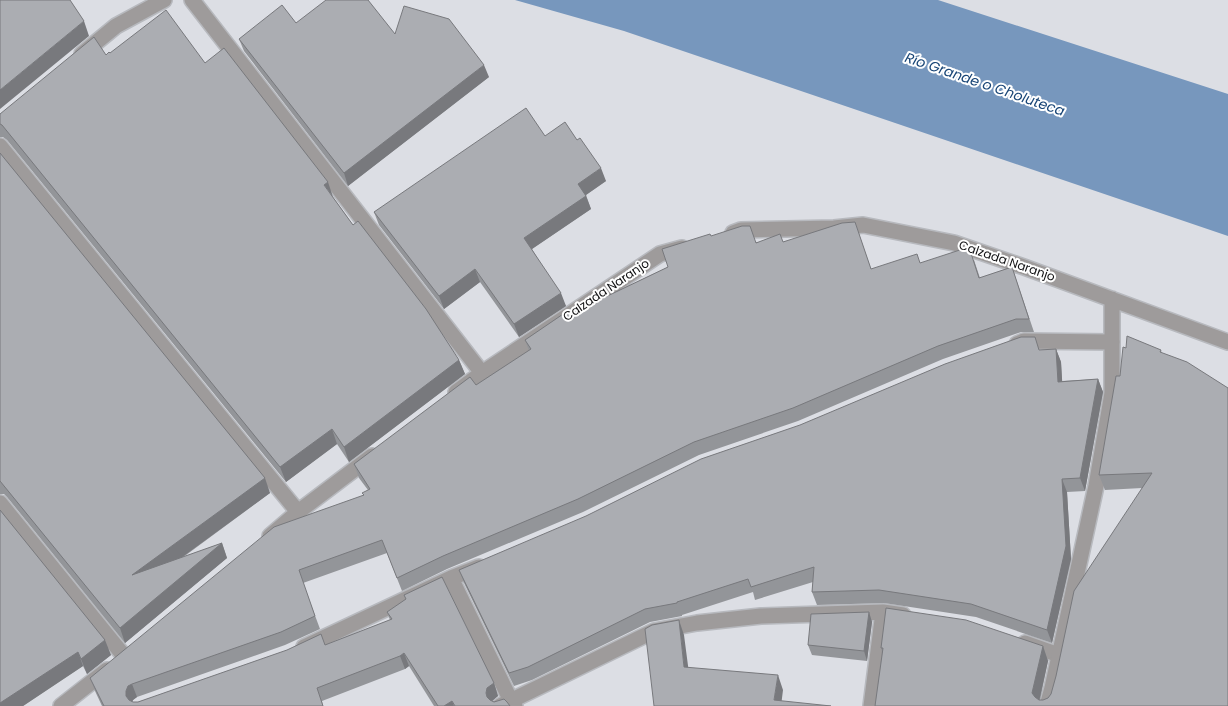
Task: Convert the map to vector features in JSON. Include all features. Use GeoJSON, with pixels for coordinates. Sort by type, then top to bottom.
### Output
{"type":"FeatureCollection","features":[{"type":"Feature","properties":{"kind":"street"},"geometry":{"type":"LineString","coordinates":[[73,62],[116,26],[164,0]]}},
{"type":"Feature","properties":{"kind":"street"},"geometry":{"type":"LineString","coordinates":[[192,0],[482,373]]}},
{"type":"Feature","properties":{"kind":"street"},"geometry":{"type":"LineString","coordinates":[[0,146],[298,512]]}},
{"type":"Feature","properties":{"kind":"street","name":"Calzada Naranjo"},"geometry":{"type":"LineString","coordinates":[[723,236],[740,230],[834,228],[863,225],[954,243],[1228,342]]}},
{"type":"Feature","properties":{"kind":"street","name":"Calzada Naranjo"},"geometry":{"type":"LineString","coordinates":[[444,402],[482,373],[660,254],[696,244]]}},
{"type":"Feature","properties":{"kind":"street"},"geometry":{"type":"LineString","coordinates":[[1047,706],[1096,486],[1112,393],[1112,299]]}},
{"type":"Feature","properties":{"kind":"street"},"geometry":{"type":"LineString","coordinates":[[1006,347],[1024,341],[1112,342]]}},
{"type":"Feature","properties":{"kind":"street"},"geometry":{"type":"LineString","coordinates":[[260,543],[382,448]]}},
{"type":"Feature","properties":{"kind":"street"},"geometry":{"type":"LineString","coordinates":[[0,503],[128,653],[61,706]]}},
{"type":"Feature","properties":{"kind":"street"},"geometry":{"type":"LineString","coordinates":[[289,654],[451,578],[488,563]]}},
{"type":"Feature","properties":{"kind":"street"},"geometry":{"type":"LineString","coordinates":[[451,578],[509,704],[654,631],[697,623],[761,616],[883,612],[919,618]]}},
{"type":"Feature","properties":{"kind":"street"},"geometry":{"type":"LineString","coordinates":[[871,706],[883,612]]}},
{"type":"Feature","properties":{"kind":"street"},"geometry":{"type":"LineString","coordinates":[[1008,638],[1059,655]]}},
{"type":"Feature","properties":{"kind":"water","name":"Río Grande o Choluteca"},"geometry":{"type":"Polygon","coordinates":[[[515,0],[938,0],[1228,94],[1228,236],[624,31],[515,0]]]}},
{"type":"Feature","properties":{"kind":"building"},"geometry":{"type":"Polygon","coordinates":[[[0,0],[70,0],[84,21],[0,90],[0,0]]]}},
{"type":"Feature","properties":{"kind":"building"},"geometry":{"type":"Polygon","coordinates":[[[326,0],[368,0],[395,34],[404,6],[449,19],[484,65],[344,173],[239,39],[282,5],[296,23],[326,0]]]}},
{"type":"Feature","properties":{"kind":"building"},"geometry":{"type":"Polygon","coordinates":[[[166,10],[205,63],[224,48],[328,182],[324,185],[353,225],[358,221],[426,309],[459,360],[344,447],[332,429],[280,467],[0,124],[0,114],[94,37],[106,55],[166,10]]]}},
{"type":"Feature","properties":{"kind":"building"},"geometry":{"type":"Polygon","coordinates":[[[526,108],[545,136],[565,122],[577,140],[580,138],[601,168],[578,184],[586,196],[524,238],[561,293],[514,324],[475,269],[439,296],[374,212],[526,108]]]}},
{"type":"Feature","properties":{"kind":"building"},"geometry":{"type":"Polygon","coordinates":[[[0,153],[265,478],[132,575],[222,543],[120,628],[0,481],[0,153]]]}},
{"type":"Feature","properties":{"kind":"building"},"geometry":{"type":"Polygon","coordinates":[[[855,222],[871,269],[917,254],[920,263],[969,247],[979,278],[1012,267],[1029,319],[1016,319],[938,346],[793,408],[694,442],[578,499],[443,556],[397,578],[382,540],[299,570],[315,616],[281,632],[132,684],[128,686],[126,691],[126,696],[129,700],[138,702],[287,650],[321,634],[325,645],[392,619],[387,612],[406,599],[404,595],[442,577],[494,683],[487,688],[487,697],[494,702],[504,699],[510,706],[455,706],[452,701],[444,706],[438,706],[404,653],[317,688],[323,706],[104,706],[90,678],[274,527],[364,495],[362,493],[370,489],[354,464],[470,377],[476,385],[531,349],[525,340],[572,308],[574,312],[668,267],[662,249],[742,226],[750,226],[756,243],[780,234],[783,242],[842,223],[855,222]]]}},
{"type":"Feature","properties":{"kind":"building"},"geometry":{"type":"Polygon","coordinates":[[[1127,336],[1161,350],[1160,352],[1187,362],[1228,388],[1228,706],[875,706],[886,608],[966,620],[1043,646],[1032,693],[1039,700],[1048,698],[1051,694],[1074,591],[1152,473],[1099,475],[1116,376],[1120,376],[1123,347],[1126,348],[1127,336]]]}},
{"type":"Feature","properties":{"kind":"building"},"geometry":{"type":"Polygon","coordinates":[[[1021,337],[1035,337],[1039,350],[1056,349],[1058,382],[1098,379],[1080,478],[1062,479],[1066,546],[1047,630],[971,604],[879,590],[812,592],[814,567],[751,587],[748,579],[677,603],[645,609],[528,667],[509,673],[459,570],[586,516],[701,459],[800,425],[945,364],[1021,337]]]}},
{"type":"Feature","properties":{"kind":"building"},"geometry":{"type":"Polygon","coordinates":[[[0,510],[105,640],[81,659],[78,652],[0,703],[0,510]]]}},
{"type":"Feature","properties":{"kind":"building"},"geometry":{"type":"Polygon","coordinates":[[[869,612],[864,651],[808,645],[811,614],[869,612]]]}},
{"type":"Feature","properties":{"kind":"building"},"geometry":{"type":"Polygon","coordinates":[[[679,620],[684,667],[778,675],[774,700],[831,706],[654,706],[645,629],[652,625],[679,620]]]}}]}
